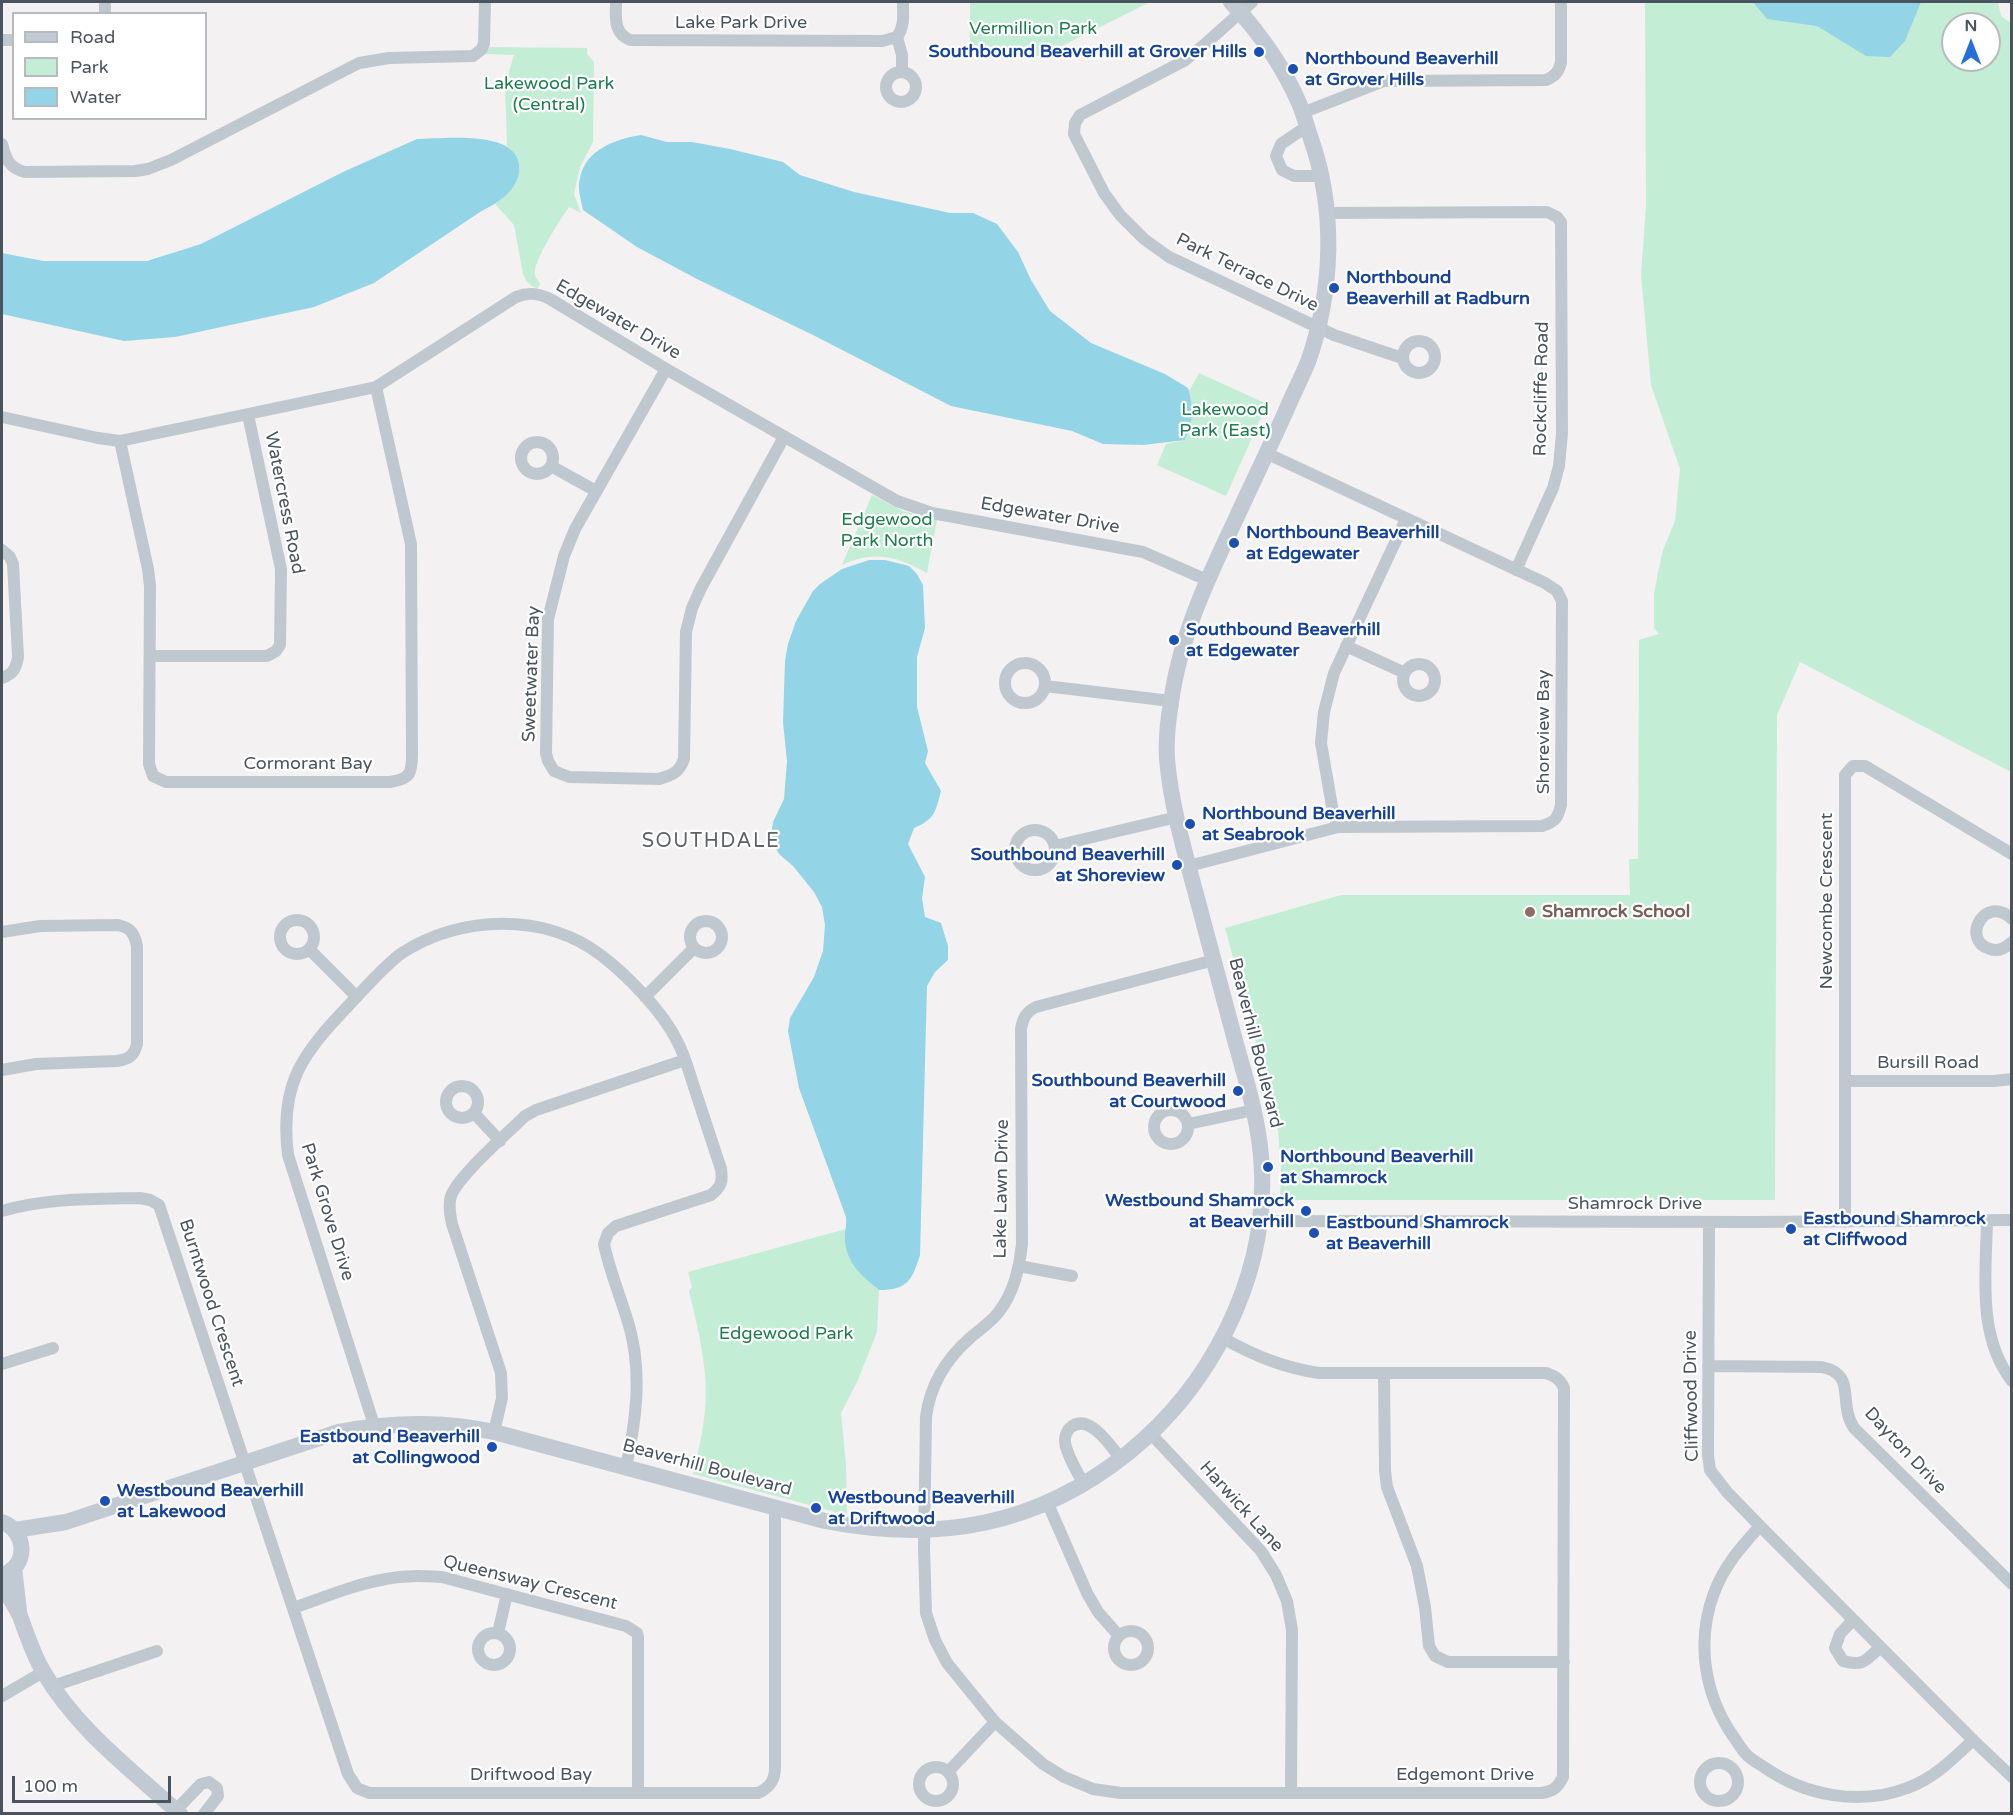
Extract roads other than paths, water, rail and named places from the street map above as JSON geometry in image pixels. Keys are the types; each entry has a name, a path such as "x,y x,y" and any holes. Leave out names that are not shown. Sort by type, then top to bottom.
{"street":[{"path":"2,144 9,164 15,170 25,172 122,172 148,169 171,160 359,63 390,57 473,56 482,49 484,43 485,2"},
{"name":"Lake Park Drive","path":"616,2 617,27 622,36 630,40 882,41 897,37"},
{"path":"902,71 902,55 897,37 903,25 903,2"},
{"path":"1321,176 1294,176 1282,171 1276,156 1281,144 1304,120 1384,81 1546,80 1559,70 1562,62 1561,2"},
{"name":"Beaverhill Boulevard","path":"22,1548 32,1540 66,1522 338,1432 374,1425 429,1423 464,1425 494,1432 825,1521 862,1528 924,1530 979,1524 1018,1515 1047,1504 1084,1484 1151,1434 1185,1397 1223,1338 1239,1301 1251,1263 1259,1221 1263,1174 1254,1110 1177,817 1167,757 1171,701 1185,638 1207,580 1308,362 1325,299 1328,271 1327,213 1321,176 1304,120 1285,75 1241,5"},
{"name":"Park Terrace Drive","path":"1241,5 1204,45 1184,61 1080,115 1074,123 1074,134 1104,193 1120,215 1144,238 1169,257 1317,328 1353,343 1402,358"},
{"name":"Rockcliffe Road","path":"1327,213 1547,212 1557,216 1561,222 1562,433 1559,466 1553,488 1516,570"},
{"name":"Edgewater Drive","path":"2,417 120,441 376,387 516,297 531,294 542,295 897,501 932,513 1143,552 1207,580"},
{"name":"Sweetwater Bay","path":"666,369 574,529 564,556 548,619 548,761 554,771 569,777 658,779 673,775 680,769 684,759 686,632 692,608 784,437"},
{"name":"Cormorant Bay","path":"120,441 148,569 151,656 150,771 159,780 166,782 390,782 402,780 409,775 412,768 411,544 376,387"},
{"name":"Watercress Road","path":"151,656 267,656 276,651 280,645 281,569 248,415"},
{"name":"Shoreview Bay","path":"1189,866 1338,827 1542,826 1552,823 1558,817 1561,805 1562,601 1557,591 1545,583 1266,453"},
{"path":"551,466 596,491"},
{"path":"1338,827 1321,743 1324,712 1346,646 1406,519"},
{"path":"2,550 10,557 13,564 18,657 12,674 2,678"},
{"path":"1346,646 1405,674"},
{"path":"1045,686 1171,701"},
{"name":"Newcombe Crescent","path":"1845,1222 1845,775 1853,766 1864,766 2012,854"},
{"path":"1055,846 1177,817"},
{"path":"2010,913 1988,912 1979,921 1976,932 1981,944 1992,950 2006,948 2012,942"},
{"path":"2,932 40,926 118,925 128,928 134,934 137,946 137,1044 135,1052 128,1059 36,1064 2,1070"},
{"name":"Park Grove Drive","path":"374,1425 288,1155 286,1134 288,1099 297,1071 319,1036 401,954 434,937 456,929 500,925 529,926 551,930 578,941 602,956 645,997 676,1038 721,1169 722,1180 719,1188 711,1195 616,1226 608,1233 604,1244 630,1330 635,1357 637,1406 626,1467"},
{"path":"645,997 694,948"},
{"path":"309,949 357,997"},
{"name":"Lake Lawn Drive","path":"924,1530 926,1418 930,1394 947,1360 1002,1307 1012,1290 1019,1266 1022,1244 1021,1029 1023,1018 1036,1007 1214,960"},
{"path":"494,1432 502,1398 501,1373 450,1211 451,1197 458,1182 525,1116 536,1110 685,1060"},
{"name":"Bursill Road","path":"1845,1081 2012,1079"},
{"path":"1188,1124 1254,1110"},
{"path":"474,1113 500,1140"},
{"name":"Burntwood Crescent","path":"2,1211 43,1202 77,1200 140,1198 159,1205 245,1462"},
{"name":"Shamrock Drive","path":"1259,1221 2012,1220"},
{"path":"1987,1221 1986,1296 1989,1328 1995,1350 2005,1373 2012,1381"},
{"name":"Cliffwood Drive","path":"1709,1222 1710,1470 1726,1492 1972,1740 2012,1777"},
{"path":"1019,1266 1072,1276"},
{"name":"Edgemont Drive","path":"924,1530 926,1613 946,1663 995,1722 1043,1764 1064,1777 1093,1789 1121,1793 1542,1793 1552,1791 1558,1786 1563,1776 1564,1388 1560,1380 1546,1373 1319,1373 1295,1370 1272,1362 1223,1338"},
{"path":"2,1364 53,1348"},
{"name":"Dayton Drive","path":"1708,1366 1822,1367 1834,1370 1841,1375 1844,1382 1847,1414 1854,1428 2012,1584"},
{"path":"1384,1374 1385,1472 1388,1487 1416,1566 1425,1607 1429,1646 1435,1656 1448,1662 1564,1662"},
{"path":"1084,1484 1066,1449 1065,1438 1068,1431 1076,1424 1085,1424 1094,1429 1121,1458"},
{"name":"Harwick Lane","path":"1151,1434 1261,1551 1276,1575 1287,1601 1292,1630 1291,1792"},
{"name":"Driftwood Bay","path":"245,1462 348,1774 357,1788 369,1793 758,1793 766,1789 772,1782 775,1768 775,1507"},
{"path":"1047,1504 1087,1593 1098,1612 1119,1636"},
{"name":"Beaverhill Boulevard","path":"8,1526 66,1522"},
{"path":"8,1526 21,1539 22,1555 8,1571 19,1615 31,1648 48,1679 83,1726 178,1812 201,1784 209,1782 217,1788 218,1796 204,1814"},
{"path":"1760,1526 1728,1562 1714,1593 1706,1623 1703,1657 1711,1693 1725,1724 1746,1755 1771,1772 1810,1791 1847,1796 1878,1796 1907,1788 1930,1777 1949,1763 1972,1740"},
{"name":"Queensway Crescent","path":"293,1608 385,1579 413,1576 442,1577 626,1626 637,1633 639,1644 638,1793"},
{"path":"2,1584 19,1615"},
{"path":"498,1633 507,1594"},
{"path":"1853,1620 1840,1634 1835,1648 1843,1661 1854,1665 1865,1661 1880,1647"},
{"path":"2,1696 48,1679 157,1651"},
{"path":"948,1772 995,1722"},
{"path":"1732,1768 1746,1755"}],"water":[{"path":"1753,2 1921,2 1905,41 1890,57 1866,56 1817,26 1767,19"},
{"path":"641,135 667,142 692,142 730,149 783,162 800,175 854,192 950,213 973,213 997,224 1018,252 1031,280 1050,311 1091,343 1165,374 1188,388 1192,414 1185,440 1143,445 1103,444 1072,431 951,406 637,247 583,210 579,186 583,168 595,153 622,139"},
{"path":"463,138 497,142 510,149 518,159 517,180 499,201 374,283 314,307 175,337 124,341 2,314 2,253 43,261 147,261 201,244 343,172 417,139"},
{"path":"869,560 885,560 909,566 923,585 925,628 917,657 917,707 928,751 925,763 941,791 933,814 926,822 914,828 908,844 925,877 922,898 925,917 941,923 948,946 948,960 935,972 927,986 920,1255 907,1282 903,1286 889,1290 879,1290 862,1275 849,1257 845,1241 846,1217 799,1088 788,1031 790,1018 814,977 823,951 825,925 822,907 814,892 793,866 780,855 771,835 773,822 784,799 787,761 783,722 785,661 796,621 813,591 820,584 842,569"}],"place":[{"name":"Southbound Beaverhill at Grover Hills","path":"1259,52"},
{"name":"Northbound Beaverhill at Grover Hills","path":"1293,69"},
{"name":"Northbound Beaverhill at Radburn","path":"1334,288"},
{"name":"Northbound Beaverhill at Edgewater","path":"1234,543"},
{"name":"Southbound Beaverhill at Edgewater","path":"1174,640"},
{"name":"Northbound Beaverhill at Seabrook","path":"1190,824"},
{"name":"Southbound Beaverhill at Shoreview","path":"1177,865"},
{"name":"Shamrock School","path":"1530,912"},
{"name":"Southbound Beaverhill at Courtwood","path":"1238,1091"},
{"name":"Northbound Beaverhill at Shamrock","path":"1268,1167"},
{"name":"Westbound Shamrock at Beaverhill","path":"1306,1211"},
{"name":"Eastbound Shamrock at Cliffwood","path":"1791,1229"},
{"name":"Eastbound Shamrock at Beaverhill","path":"1314,1233"},
{"name":"Eastbound Beaverhill at Collingwood","path":"492,1447"},
{"name":"Westbound Beaverhill at Lakewood","path":"105,1501"},
{"name":"Westbound Beaverhill at Driftwood","path":"816,1508"}],"district":[{"name":"SOUTHDALE","path":"711,842"}],"park label":[{"name":"Vermillion Park","path":"1033,29"},
{"name":"Lakewood Park (Central)","path":"549,94"},
{"name":"Lakewood Park (East)","path":"1225,420"},
{"name":"Edgewood Park North","path":"887,530"},
{"name":"Edgewood Park","path":"786,1334"}]}
